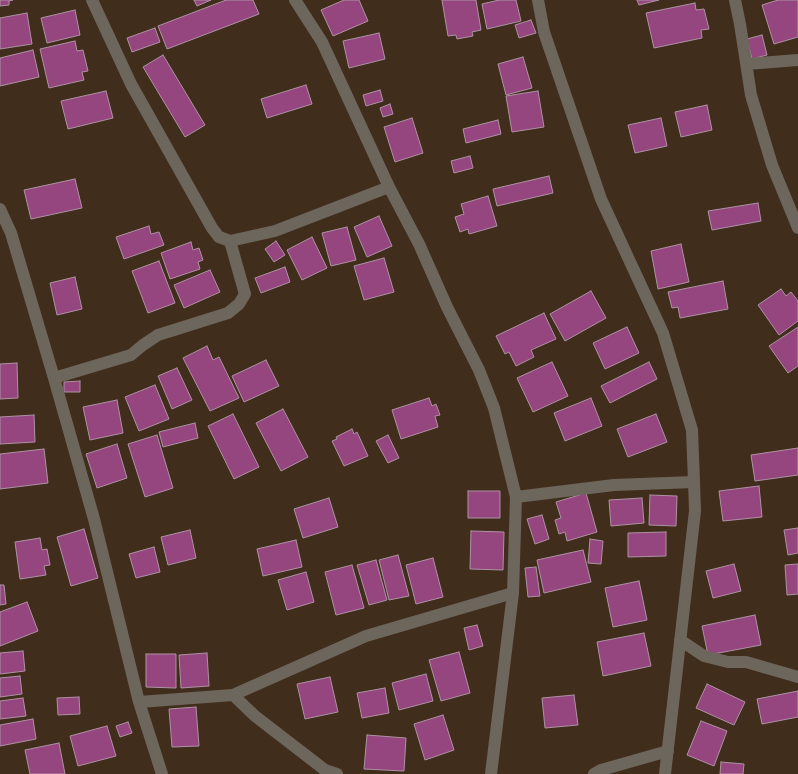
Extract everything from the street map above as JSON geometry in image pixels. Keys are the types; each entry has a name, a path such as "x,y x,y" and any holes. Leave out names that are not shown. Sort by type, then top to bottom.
{"street":[{"path":"92,0 131,84 212,228 219,237 230,241 275,231 389,187"},
{"path":"295,0 322,42 389,187 419,244 447,307 479,370 494,408 516,497 513,593 491,774"},
{"path":"538,0 544,32 601,199 663,333 692,430 695,511 666,774"},
{"path":"735,0 751,95 772,165 798,228"},
{"path":"747,64 798,60"},
{"path":"0,210 11,232 54,378 94,519 139,702 162,774"},
{"path":"54,378 131,355 158,336 228,313 239,304 244,294 230,241"},
{"path":"516,497 614,485 694,482"},
{"path":"139,702 233,694 366,636 513,593"},
{"path":"680,640 704,656 728,662 746,662 798,677"},
{"path":"233,694 255,716 325,770 337,774"},
{"path":"594,774 601,770 668,752"}],"building":[{"path":"0,0 13,0 9,1 9,5 0,6"},
{"path":"194,0 211,0 197,6"},
{"path":"226,0 253,0 259,14 167,49 158,26"},
{"path":"344,0 359,0 368,21 333,36 321,10"},
{"path":"442,0 476,0 481,30 472,32 473,36 457,39 456,35 448,36"},
{"path":"499,0 516,0 521,21 487,29 482,4"},
{"path":"637,0 659,0 639,5"},
{"path":"778,0 798,0 798,37 774,44 762,5"},
{"path":"695,3 696,10 704,9 709,29 701,30 702,38 654,48 646,13"},
{"path":"75,10 80,35 47,43 41,18"},
{"path":"27,13 32,44 0,49 0,18"},
{"path":"531,20 536,33 519,38 515,25"},
{"path":"155,28 160,42 132,52 127,38"},
{"path":"379,33 385,59 349,68 343,41"},
{"path":"762,35 767,55 752,59 747,39"},
{"path":"75,41 77,51 83,50 88,71 82,72 84,80 49,88 40,49"},
{"path":"33,50 39,77 0,86 0,58"},
{"path":"163,55 205,125 185,137 143,67"},
{"path":"523,57 532,88 506,95 498,64"},
{"path":"306,85 312,104 267,118 261,99"},
{"path":"380,90 383,101 366,106 363,95"},
{"path":"106,91 113,118 68,129 61,101"},
{"path":"538,91 544,127 512,132 506,96"},
{"path":"390,104 393,114 383,117 380,108"},
{"path":"707,105 712,130 681,137 675,112"},
{"path":"412,118 423,153 395,162 384,127"},
{"path":"661,118 667,146 635,153 628,125"},
{"path":"498,120 501,134 466,143 463,129"},
{"path":"470,156 473,168 454,173 451,161"},
{"path":"549,176 553,193 497,206 493,189"},
{"path":"75,179 82,208 31,219 24,190"},
{"path":"488,196 497,226 469,234 468,229 460,232 455,217 464,214 461,204"},
{"path":"758,203 761,221 712,230 708,211"},
{"path":"379,216 392,246 367,257 354,227"},
{"path":"149,226 151,234 159,232 164,245 124,259 116,237"},
{"path":"347,227 356,260 331,266 322,233"},
{"path":"312,237 327,268 302,280 287,250"},
{"path":"276,241 285,255 274,262 265,249"},
{"path":"191,242 193,250 199,248 203,260 198,262 200,269 170,279 161,253"},
{"path":"681,244 689,282 658,289 651,251"},
{"path":"384,258 394,292 364,300 354,266"},
{"path":"159,261 175,303 148,313 132,271"},
{"path":"285,267 290,282 261,293 255,278"},
{"path":"210,270 220,292 184,308 174,285"},
{"path":"75,277 82,309 57,315 50,283"},
{"path":"723,281 728,309 680,318 678,307 672,308 668,292"},
{"path":"781,289 786,296 791,292 798,301 798,321 779,335 758,305"},
{"path":"591,291 606,318 565,341 550,314"},
{"path":"544,313 556,339 531,350 534,357 516,366 509,352 505,354 496,336"},
{"path":"627,327 639,353 605,369 593,343"},
{"path":"798,327 798,366 788,373 769,346"},
{"path":"207,346 213,360 219,357 239,398 210,411 183,358"},
{"path":"266,360 279,386 244,402 232,376"},
{"path":"552,362 568,396 533,412 517,378"},
{"path":"649,362 657,379 610,403 601,386"},
{"path":"17,363 18,398 0,399 0,364"},
{"path":"177,368 192,400 172,409 158,376"},
{"path":"80,381 80,392 64,392 64,382"},
{"path":"155,385 169,419 139,431 125,397"},
{"path":"429,398 432,406 436,404 440,415 435,416 438,427 401,439 392,410"},
{"path":"591,398 602,426 565,441 554,413"},
{"path":"117,400 123,433 90,440 83,407"},
{"path":"283,409 308,457 281,471 256,423"},
{"path":"233,414 259,467 234,479 208,426"},
{"path":"656,414 667,442 628,457 617,429"},
{"path":"34,415 35,442 0,444 0,417"},
{"path":"195,423 198,438 163,447 159,432"},
{"path":"352,429 354,434 357,432 368,456 344,466 332,441"},
{"path":"157,435 173,488 145,497 128,444"},
{"path":"388,435 399,458 388,463 376,441"},
{"path":"117,444 127,478 97,488 86,454"},
{"path":"798,448 798,475 755,481 751,455"},
{"path":"44,449 48,483 0,489 0,454"},
{"path":"759,486 762,517 723,521 719,491"},
{"path":"468,491 500,491 500,518 468,518"},
{"path":"586,493 597,532 567,541 565,532 559,534 555,520 561,518 556,502"},
{"path":"650,495 677,496 676,526 649,525"},
{"path":"329,498 338,527 303,538 294,509"},
{"path":"642,498 644,523 611,526 609,500"},
{"path":"542,515 549,539 535,544 527,519"},
{"path":"798,528 798,553 788,555 784,530"},
{"path":"84,529 98,578 71,586 57,537"},
{"path":"190,530 196,558 168,565 161,537"},
{"path":"471,531 504,532 503,570 470,569"},
{"path":"666,532 666,556 628,557 628,533"},
{"path":"40,538 42,550 47,549 50,565 44,566 46,575 20,579 15,542"},
{"path":"590,539 603,541 601,564 588,563"},
{"path":"296,540 302,567 263,576 257,549"},
{"path":"154,547 160,572 136,578 129,554"},
{"path":"583,550 591,582 544,593 537,560"},
{"path":"398,555 409,596 389,600 379,560"},
{"path":"433,558 443,597 416,604 406,565"},
{"path":"376,560 387,600 369,605 357,565"},
{"path":"734,564 741,591 713,598 706,571"},
{"path":"798,564 798,594 787,595 785,565"},
{"path":"352,565 364,608 336,615 325,572"},
{"path":"536,567 540,596 528,597 525,568"},
{"path":"306,572 314,602 287,610 278,580"},
{"path":"639,581 647,620 613,627 605,588"},
{"path":"0,585 4,585 6,604 0,605"},
{"path":"27,602 38,631 0,646 0,612"},
{"path":"755,615 761,645 708,655 702,626"},
{"path":"477,625 483,646 469,650 464,628"},
{"path":"644,633 651,666 603,676 597,642"},
{"path":"23,651 25,671 0,674 0,653"},
{"path":"459,652 470,693 441,701 429,660"},
{"path":"207,653 209,686 181,688 179,655"},
{"path":"146,654 176,654 176,688 146,687"},
{"path":"426,674 433,701 399,710 392,683"},
{"path":"20,676 22,694 0,697 0,678"},
{"path":"330,677 338,712 305,719 297,684"},
{"path":"707,684 745,702 734,725 696,708"},
{"path":"385,688 389,713 362,718 357,693"},
{"path":"798,691 798,717 762,724 757,699"},
{"path":"574,695 578,725 545,728 542,698"},
{"path":"79,697 80,714 58,715 57,698"},
{"path":"23,698 26,716 0,719 0,701"},
{"path":"196,707 199,746 172,747 169,709"},
{"path":"443,715 454,750 425,760 414,724"},
{"path":"33,719 36,739 0,746 0,725"},
{"path":"701,721 727,731 714,766 687,755"},
{"path":"128,722 132,733 120,737 116,726"},
{"path":"107,726 116,756 78,766 70,736"},
{"path":"367,735 406,738 404,771 364,769"},
{"path":"59,743 65,774 30,774 25,750"},
{"path":"721,762 744,764 743,774 720,774"}]}
